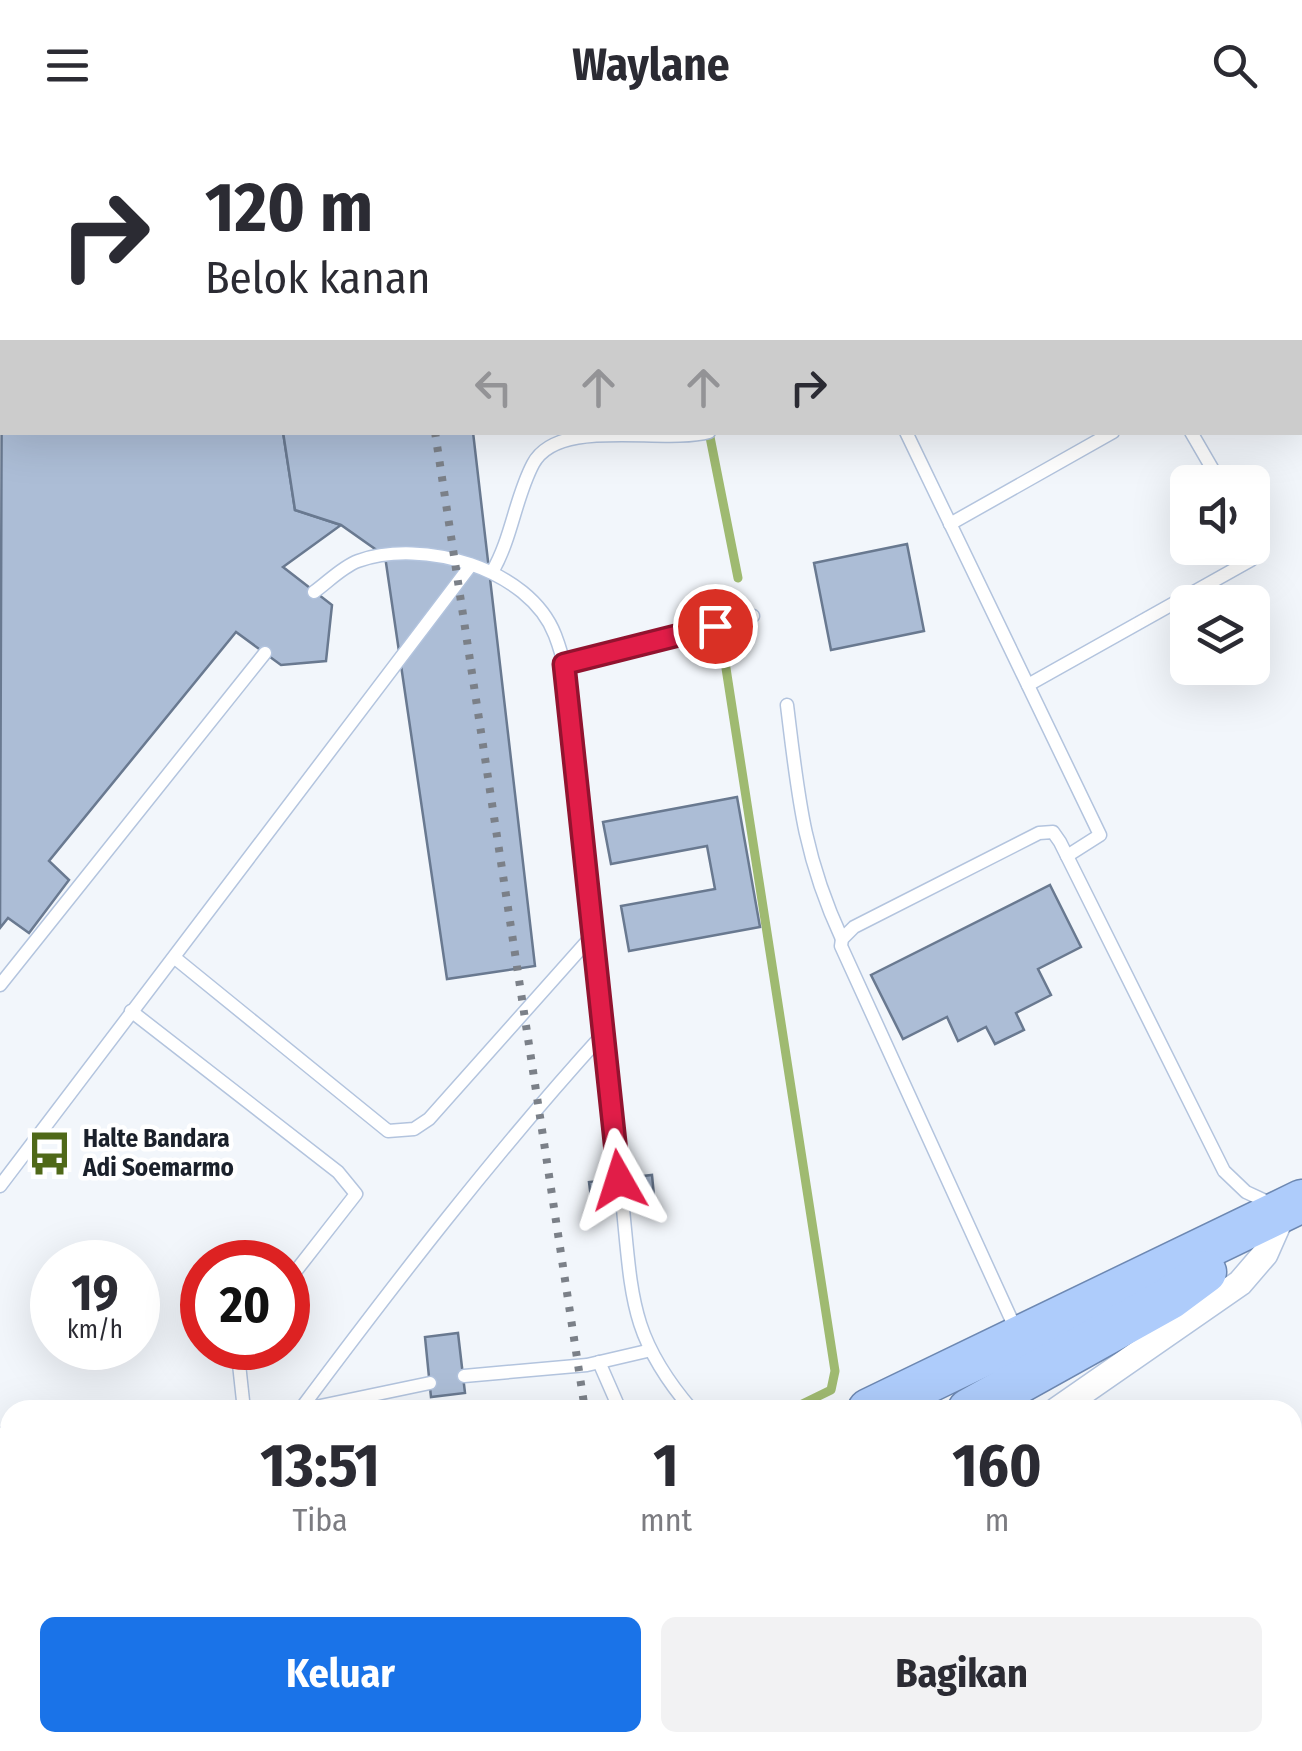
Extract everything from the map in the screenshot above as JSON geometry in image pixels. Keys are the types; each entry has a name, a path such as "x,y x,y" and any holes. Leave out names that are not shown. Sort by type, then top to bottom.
{"highway":[{"path":"890,1400 1293,1206"},
{"path":"987,1400 1170,1298 1293,1206"}],"street":[{"path":"1070,1400 1240,1283 1265,1254 1293,1206"}],"lane":[{"path":"492,572 507,546 531,468 541,451 562,438 690,435"},
{"path":"907,435 1100,835 1066,856"},
{"path":"950,524 1108,435"},
{"path":"1193,435 1210,465"},
{"path":"314,592 354,563 379,555 471,565 508,578 533,598 554,632 564,664 619,1180"},
{"path":"0,1186 471,565"},
{"path":"1028,685 1241,565"},
{"path":"564,664 753,616"},
{"path":"0,985 265,653"},
{"path":"787,705 801,819 815,880 842,938 842,954 1020,1339"},
{"path":"842,938 854,928 1039,832 1053,832 1224,1170 1246,1192 1293,1206"},
{"path":"175,958 388,1131 414,1129 429,1120 592,938"},
{"path":"131,1011 338,1172 356,1194 310,1253"},
{"path":"308,1400 418,1254 604,1033"},
{"path":"623,1209 631,1290 648,1351 685,1400"},
{"path":"464,1376 599,1362 648,1351"},
{"path":"599,1362 616,1400"},
{"path":"241,1370 243,1400"},
{"path":"347,1400 430,1382"}],"building":[{"path":"2,435 283,435 295,510 341,525 283,567 332,605 326,661 281,665 236,632 49,861 69,880 29,933 8,918 0,928"},
{"path":"283,435 473,435 535,966 447,979 385,556 341,525 295,510"},
{"path":"907,544 924,631 831,650 814,563"},
{"path":"737,797 760,927 629,951 621,906 715,889 707,846 611,864 603,822"},
{"path":"1050,885 1081,947 1038,969 1051,995 1016,1013 1024,1030 995,1044 986,1027 958,1041 947,1017 903,1039 871,975"},
{"path":"652,1175 655,1206 593,1213 589,1182"},
{"path":"458,1333 465,1393 431,1397 425,1337"}],"waterway":[{"path":"710,435 738,578"},
{"path":"721,636 835,1371 831,1390 810,1400"}],"railway":[{"path":"435,435 583,1400"}],"place":[{"name":"Halte Bandara Adi Soemarmo","path":"50,1153"}],"route":[{"path":"619,1180 564,664 715,626"}]}
